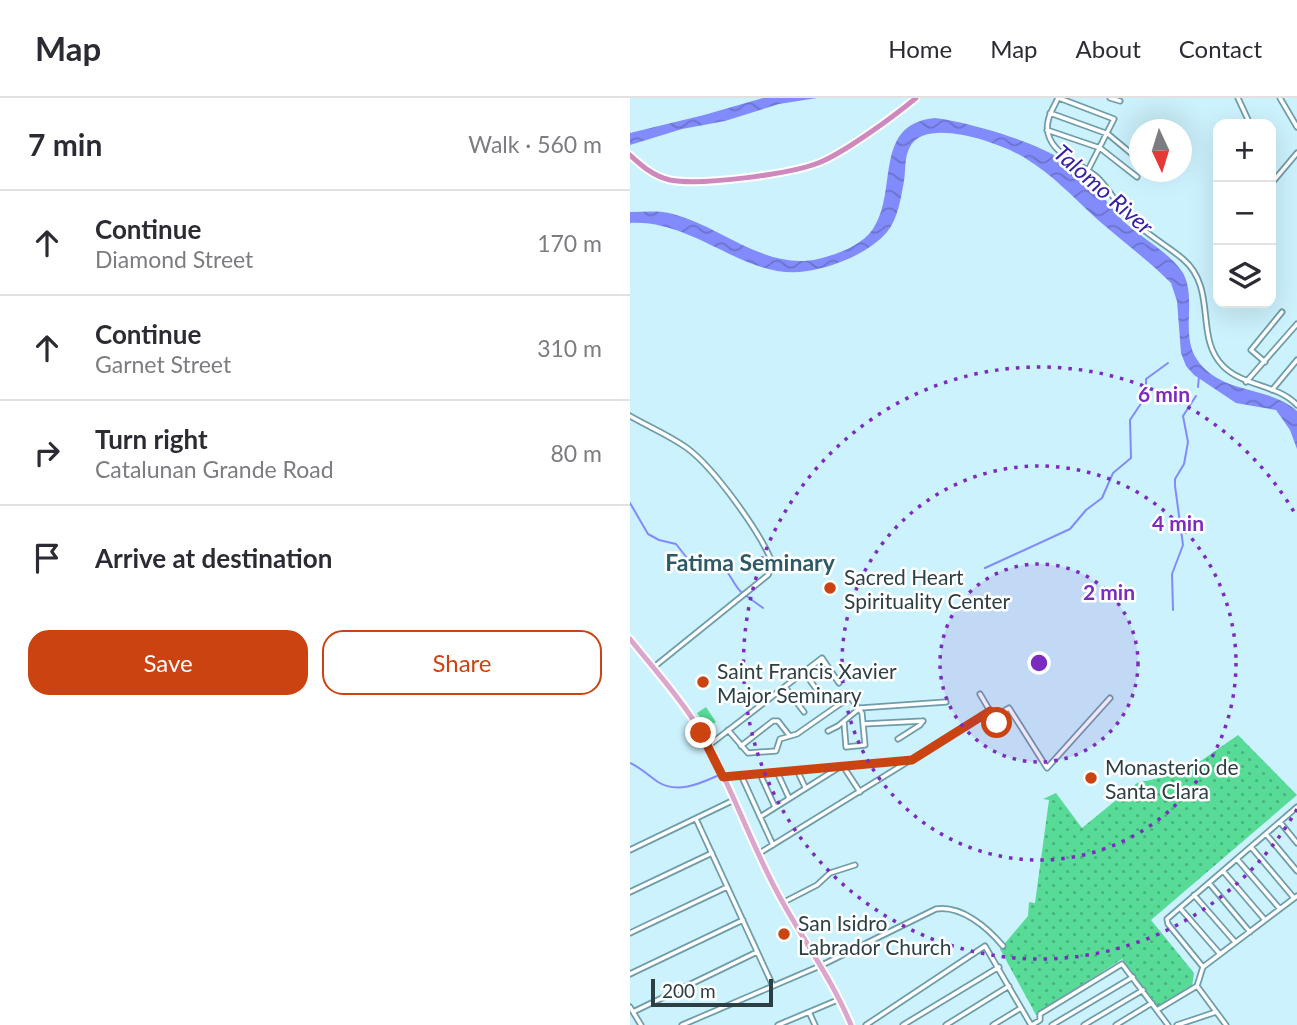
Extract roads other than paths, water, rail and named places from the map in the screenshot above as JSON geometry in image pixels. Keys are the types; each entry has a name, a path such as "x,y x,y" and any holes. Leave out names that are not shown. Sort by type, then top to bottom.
{"highway":[{"path":"631,155 652,173 679,181 703,181 791,171 830,158 916,98"}],"main road":[{"path":"630,639 689,714 708,746 758,854 839,999 850,1025"}],"street":[{"path":"1088,170 1108,134 1113,118 1058,98 1050,113 1047,130 1051,141 1058,150 1088,170 1112,193 1129,218 1194,270 1203,292 1212,351 1223,367 1247,383 1287,396 1297,405"},
{"path":"1110,98 1120,101"},
{"path":"1238,98 1248,119"},
{"path":"1280,98 1297,126"},
{"path":"1050,113 1108,134 1129,152"},
{"path":"1047,130 1100,148 1129,171"},
{"path":"1273,182 1297,153"},
{"path":"1265,362 1251,350 1282,312"},
{"path":"1247,383 1297,324"},
{"path":"1272,390 1297,360"},
{"path":"630,416 677,441 709,467 752,527 773,565 768,575 653,668"},
{"path":"708,746 822,658 839,683"},
{"path":"804,672 822,697"},
{"path":"785,687 804,712"},
{"path":"979,694 997,723"},
{"path":"729,730 751,754 776,751 780,739 797,734 848,698 852,698 860,708 864,745 846,747 844,722"},
{"path":"993,717 1009,708 1047,768 1110,698"},
{"path":"828,731 860,708 946,702"},
{"path":"758,854 990,711"},
{"path":"741,746 773,721 778,721 789,735"},
{"path":"863,724 923,721 898,739"},
{"path":"723,777 912,760"},
{"path":"760,817 842,766"},
{"path":"842,766 860,792"},
{"path":"797,770 806,788"},
{"path":"778,772 789,798"},
{"path":"760,774 775,807"},
{"path":"741,775 773,845"},
{"path":"630,850 734,800"},
{"path":"1203,967 1166,921 1296,810"},
{"path":"696,819 773,986"},
{"path":"1280,822 1297,843"},
{"path":"1265,834 1297,872"},
{"path":"1157,1010 1197,986 1203,967 1296,897 1251,847"},
{"path":"630,892 712,853"},
{"path":"1237,859 1280,909"},
{"path":"783,903 817,885 836,870 855,865"},
{"path":"1223,871 1265,920"},
{"path":"1209,883 1250,932"},
{"path":"630,933 727,887"},
{"path":"1194,895 1235,943"},
{"path":"1180,907 1220,954"},
{"path":"682,1025 820,966 925,913 941,908 952,909 975,921 991,932 1003,946"},
{"path":"630,974 743,920"},
{"path":"866,1025 985,946 1031,1025 1040,1020"},
{"path":"633,1012 758,952"},
{"path":"1043,1025 1039,1014 1122,964 1168,1025"},
{"path":"903,1025 999,967"},
{"path":"1052,1025 1133,977"},
{"path":"946,1025 1009,986"},
{"path":"1197,986 1226,1025"},
{"path":"1084,1025 1143,990"},
{"path":"780,1025 839,999"},
{"path":"1116,1025 1152,1003"},
{"path":"630,1007 641,1025"},
{"path":"993,1025 1021,1008"},
{"path":"809,1012 815,1025"},
{"path":"1177,1025 1216,1012"},
{"path":"874,1019 876,1025"},
{"path":"1125,1019 1129,1025"}],"water":[{"path":"763,98 817,98 779,104 630,145 630,133"},
{"path":"935,118 1018,139 1049,152 1088,183 1122,220 1167,255 1180,268 1187,285 1189,338 1196,358 1217,378 1272,397 1297,411 1297,449 1290,430 1276,410 1236,403 1194,375 1186,366 1181,353 1177,301 1171,283 1045,171 1015,152 984,140 949,133 933,133 920,137 911,145 907,154 898,208 887,232 861,253 817,269 785,272 763,268 677,230 654,224 630,223 630,212 668,213 691,220 744,246 780,259 799,261 833,255 856,245 873,229 881,214 890,162 902,133 915,123"}],"waterway":[{"path":"985,568 1070,529 1086,510 1102,498 1113,473 1131,458 1130,420 1146,396 1146,379 1168,363"},
{"path":"1198,387 1199,377"},
{"path":"1173,610 1172,574 1183,545 1175,479 1184,464 1188,442 1183,416 1196,396"},
{"path":"630,503 648,534 676,544 690,562 718,563 742,593"},
{"path":"745,595 763,608"},
{"path":"630,763 665,786 688,786 717,776"}],"place":[{"name":"Sacred Heart Spirituality Center","path":"830,588"},
{"name":"Saint Francis Xavier Major Seminary","path":"703,682"},
{"name":"Monasterio de Santa Clara","path":"1091,778"},
{"name":"San Isidro Labrador Church","path":"784,934"}],"district":[{"name":"Fatima Seminary","path":"750,562"}],"water label":[{"name":"Talomo River","path":"1104,189"}]}
